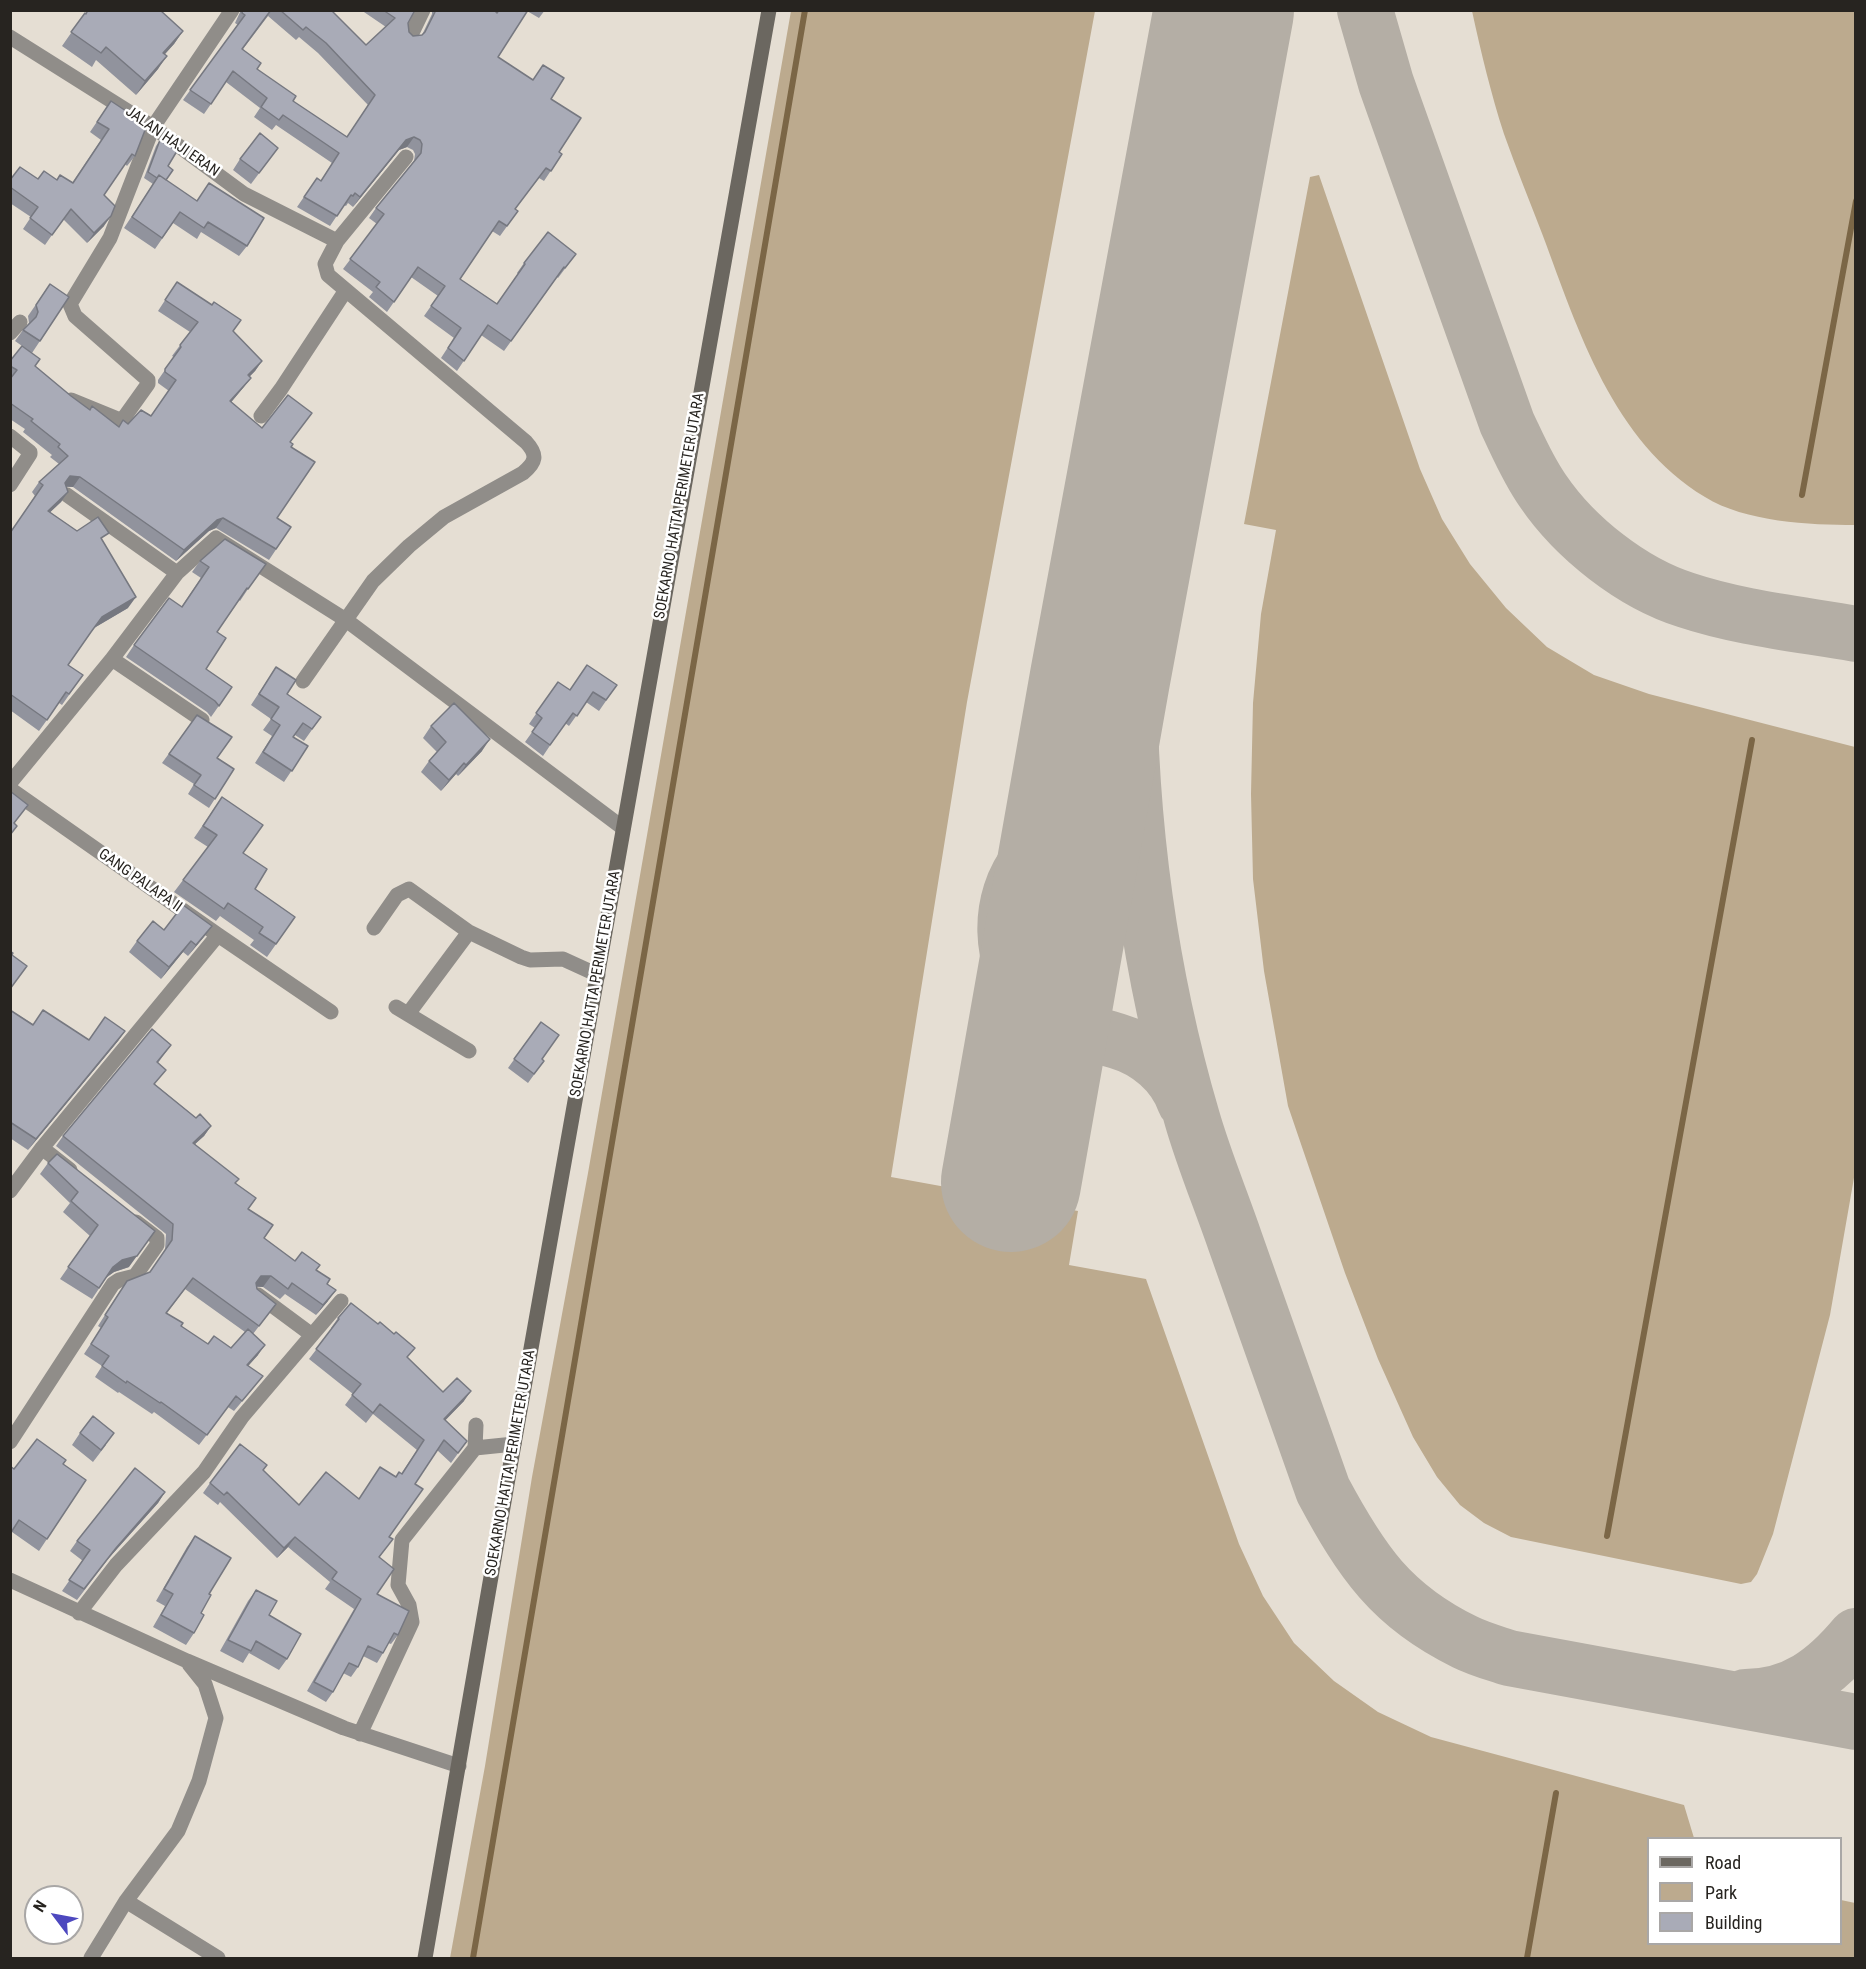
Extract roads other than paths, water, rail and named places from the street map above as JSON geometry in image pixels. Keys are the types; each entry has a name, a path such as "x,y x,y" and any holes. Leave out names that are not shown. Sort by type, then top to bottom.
{"main road":[{"name":"SOEKARNO HATTA PERIMETER UTARA","path":"425,1959 514,1444 769,10"}],"street":[{"path":"71,400 120,420 148,384 148,380 75,316 70,304 110,238 153,127 232,10"},
{"path":"410,37 423,10"},
{"name":"JALAN HAJI ERAN","path":"10,37 153,127 244,194 337,241"},
{"path":"303,681 373,581 409,546 444,517 523,473 531,466 534,458 533,449 526,442 327,275 325,264 337,241 406,157"},
{"path":"261,416 346,290"},
{"path":"10,436 30,452 29,457 10,484"},
{"path":"67,495 177,573"},
{"path":"10,783 112,660 177,573 216,538 346,620 623,828"},
{"path":"112,660 202,720"},
{"name":"GANG PALAPA II","path":"10,789 331,1012"},
{"path":"374,928 397,895 409,889 469,932 530,960 563,959 598,975"},
{"path":"469,932 402,1010 469,1051"},
{"path":"10,1191 42,1148 218,935"},
{"path":"42,1148 86,1183"},
{"path":"10,1442 113,1284 135,1276 157,1245 157,1238 121,1210"},
{"path":"258,1295 312,1335"},
{"path":"79,1612 116,1565 204,1472 243,1417 341,1301"},
{"path":"360,1734 412,1622 409,1605 398,1585 402,1540 475,1448 476,1425"},
{"path":"475,1448 514,1444"},
{"path":"10,1581 187,1661 360,1734 459,1766"},
{"path":"91,1959 126,1901 178,1831 199,1781 216,1718 205,1684 187,1661"},
{"path":"126,1901 218,1959"}],"waterway":[{"path":"473,1958 805,10"},
{"path":"1802,495 1856,201"},
{"path":"1607,1536 1752,740"},
{"path":"1527,1958 1556,1793"}]}
